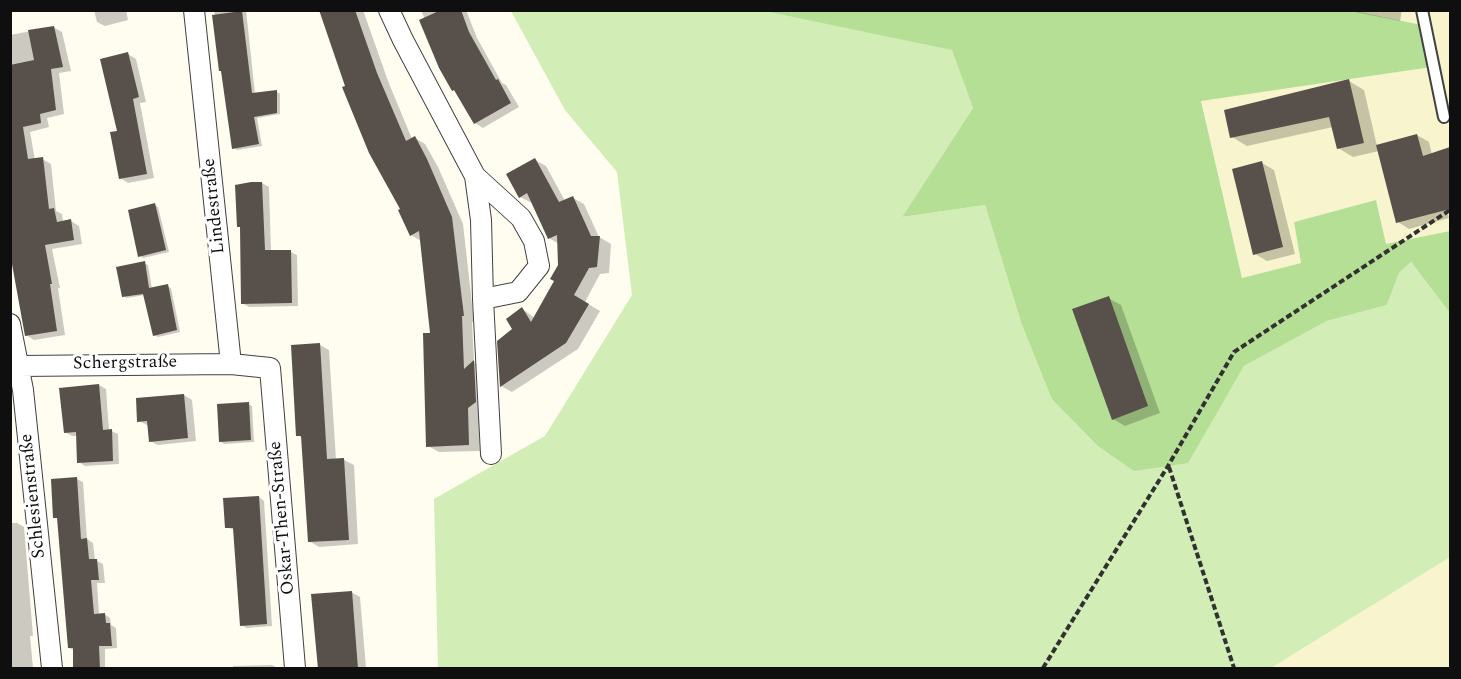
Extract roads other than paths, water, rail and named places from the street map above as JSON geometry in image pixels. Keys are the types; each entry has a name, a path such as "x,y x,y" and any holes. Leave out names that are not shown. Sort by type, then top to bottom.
{"street":[{"name":"Lindestraße","path":"194,10 231,364"},
{"path":"389,10 475,176 521,218 534,242 538,266 518,292 483,299"},
{"path":"475,176 481,220 491,454"},
{"name":"Schlesienstraße","path":"10,324 19,366 17,390 52,669"},
{"name":"Schergstraße","path":"19,366 231,364"},
{"name":"Oskar-Then-Straße","path":"231,364 270,368 296,669"}],"lane":[{"path":"1422,10 1444,117"}]}
